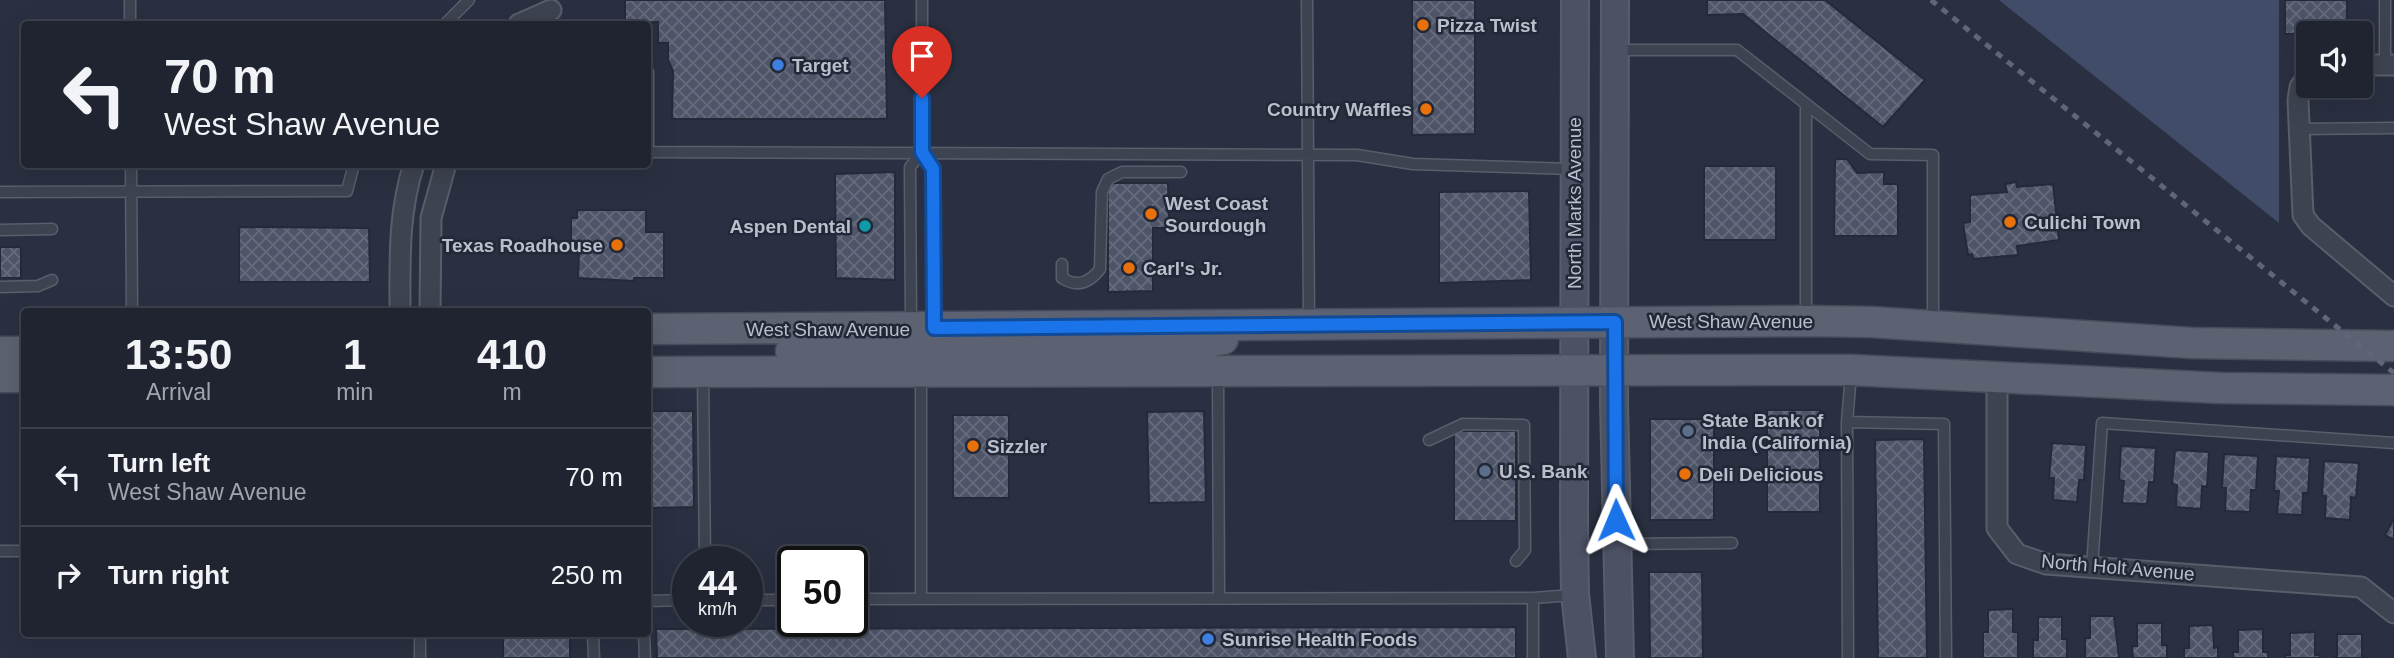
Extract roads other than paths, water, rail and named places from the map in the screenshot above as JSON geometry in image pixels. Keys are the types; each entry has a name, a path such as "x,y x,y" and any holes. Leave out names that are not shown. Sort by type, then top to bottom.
{"main road":[{"name":"North Marks Avenue","path":"1575,0 1575,594 1582,658"},
{"path":"1597,0 1601,35 1615,50"},
{"path":"1615,0 1615,370 1620,658"},
{"name":"West Shaw Avenue","path":"651,329 1806,321 1933,326 2178,342 2394,346"},
{"path":"921,372 929,356 945,350 1182,347 1309,323"},
{"path":"704,372 728,352 905,350 923,343 922,328"},
{"path":"0,331 21,331"},
{"path":"0,352 21,352"},
{"path":"651,372 1851,370 2209,387 2394,390"},
{"path":"0,377 21,377"}],"street":[{"path":"527,21 552,12"},
{"path":"2300,98 2303,215 2311,226 2390,294"},
{"path":"400,308 400,234 403,205 413,168"},
{"path":"430,308 431,218 445,168"},
{"name":"North Holt Avenue","path":"1997,376 1997,528 2017,554 2046,564 2361,587 2394,613"}],"lane":[{"path":"130,0 130,21"},
{"path":"448,21 469,0"},
{"path":"922,0 922,152 933,169 922,328"},
{"path":"1307,0 1309,323"},
{"path":"2385,0 2390,65"},
{"path":"1615,50 1737,50 1870,154 1933,155 1933,326"},
{"path":"1806,106 1806,321"},
{"path":"2299,129 2394,128"},
{"path":"651,150 1357,155 1413,164 1573,169"},
{"path":"922,152 910,167 922,328"},
{"path":"131,168 132,308"},
{"path":"0,192 347,191 353,168"},
{"path":"1062,264 1062,278 1076,284 1086,282 1100,269 1102,192 1108,178 1122,172 1181,172"},
{"path":"0,230 52,229"},
{"path":"0,287 38,286 52,280"},
{"path":"1848,658 1847,422 1851,370"},
{"path":"704,372 705,546"},
{"path":"921,372 921,599"},
{"path":"1218,372 1219,598"},
{"path":"1847,422 1944,424 1946,658"},
{"path":"2092,567 2102,423 2394,443"},
{"path":"1429,440 1463,424 1524,425 1525,550 1516,561"},
{"path":"1617,544 1732,543"},
{"path":"0,551 21,551"},
{"path":"868,600 1533,598 1575,594"},
{"path":"1533,598 1533,658"},
{"path":"651,601 672,600"},
{"path":"420,637 420,658"},
{"path":"593,637 594,658"},
{"path":"644,637 645,658"}],"water":[{"path":"1999,0 2279,0 2279,223"}],"railway":[{"path":"1931,0 2394,373"}],"place":[{"name":"Pizza Twist","path":"1423,25"},
{"name":"Target","path":"778,65"},
{"name":"Country Waffles","path":"1426,109"},
{"name":"West Coast Sourdough","path":"1151,214"},
{"name":"Culichi Town","path":"2010,222"},
{"name":"Aspen Dental","path":"865,226"},
{"name":"Texas Roadhouse","path":"617,245"},
{"name":"Carl's Jr.","path":"1129,268"},
{"name":"State Bank of India (California)","path":"1688,431"},
{"name":"Sizzler","path":"973,446"},
{"name":"U.S. Bank","path":"1485,471"},
{"name":"Deli Delicious","path":"1685,474"},
{"name":"Sunrise Health Foods","path":"1208,639"}]}
